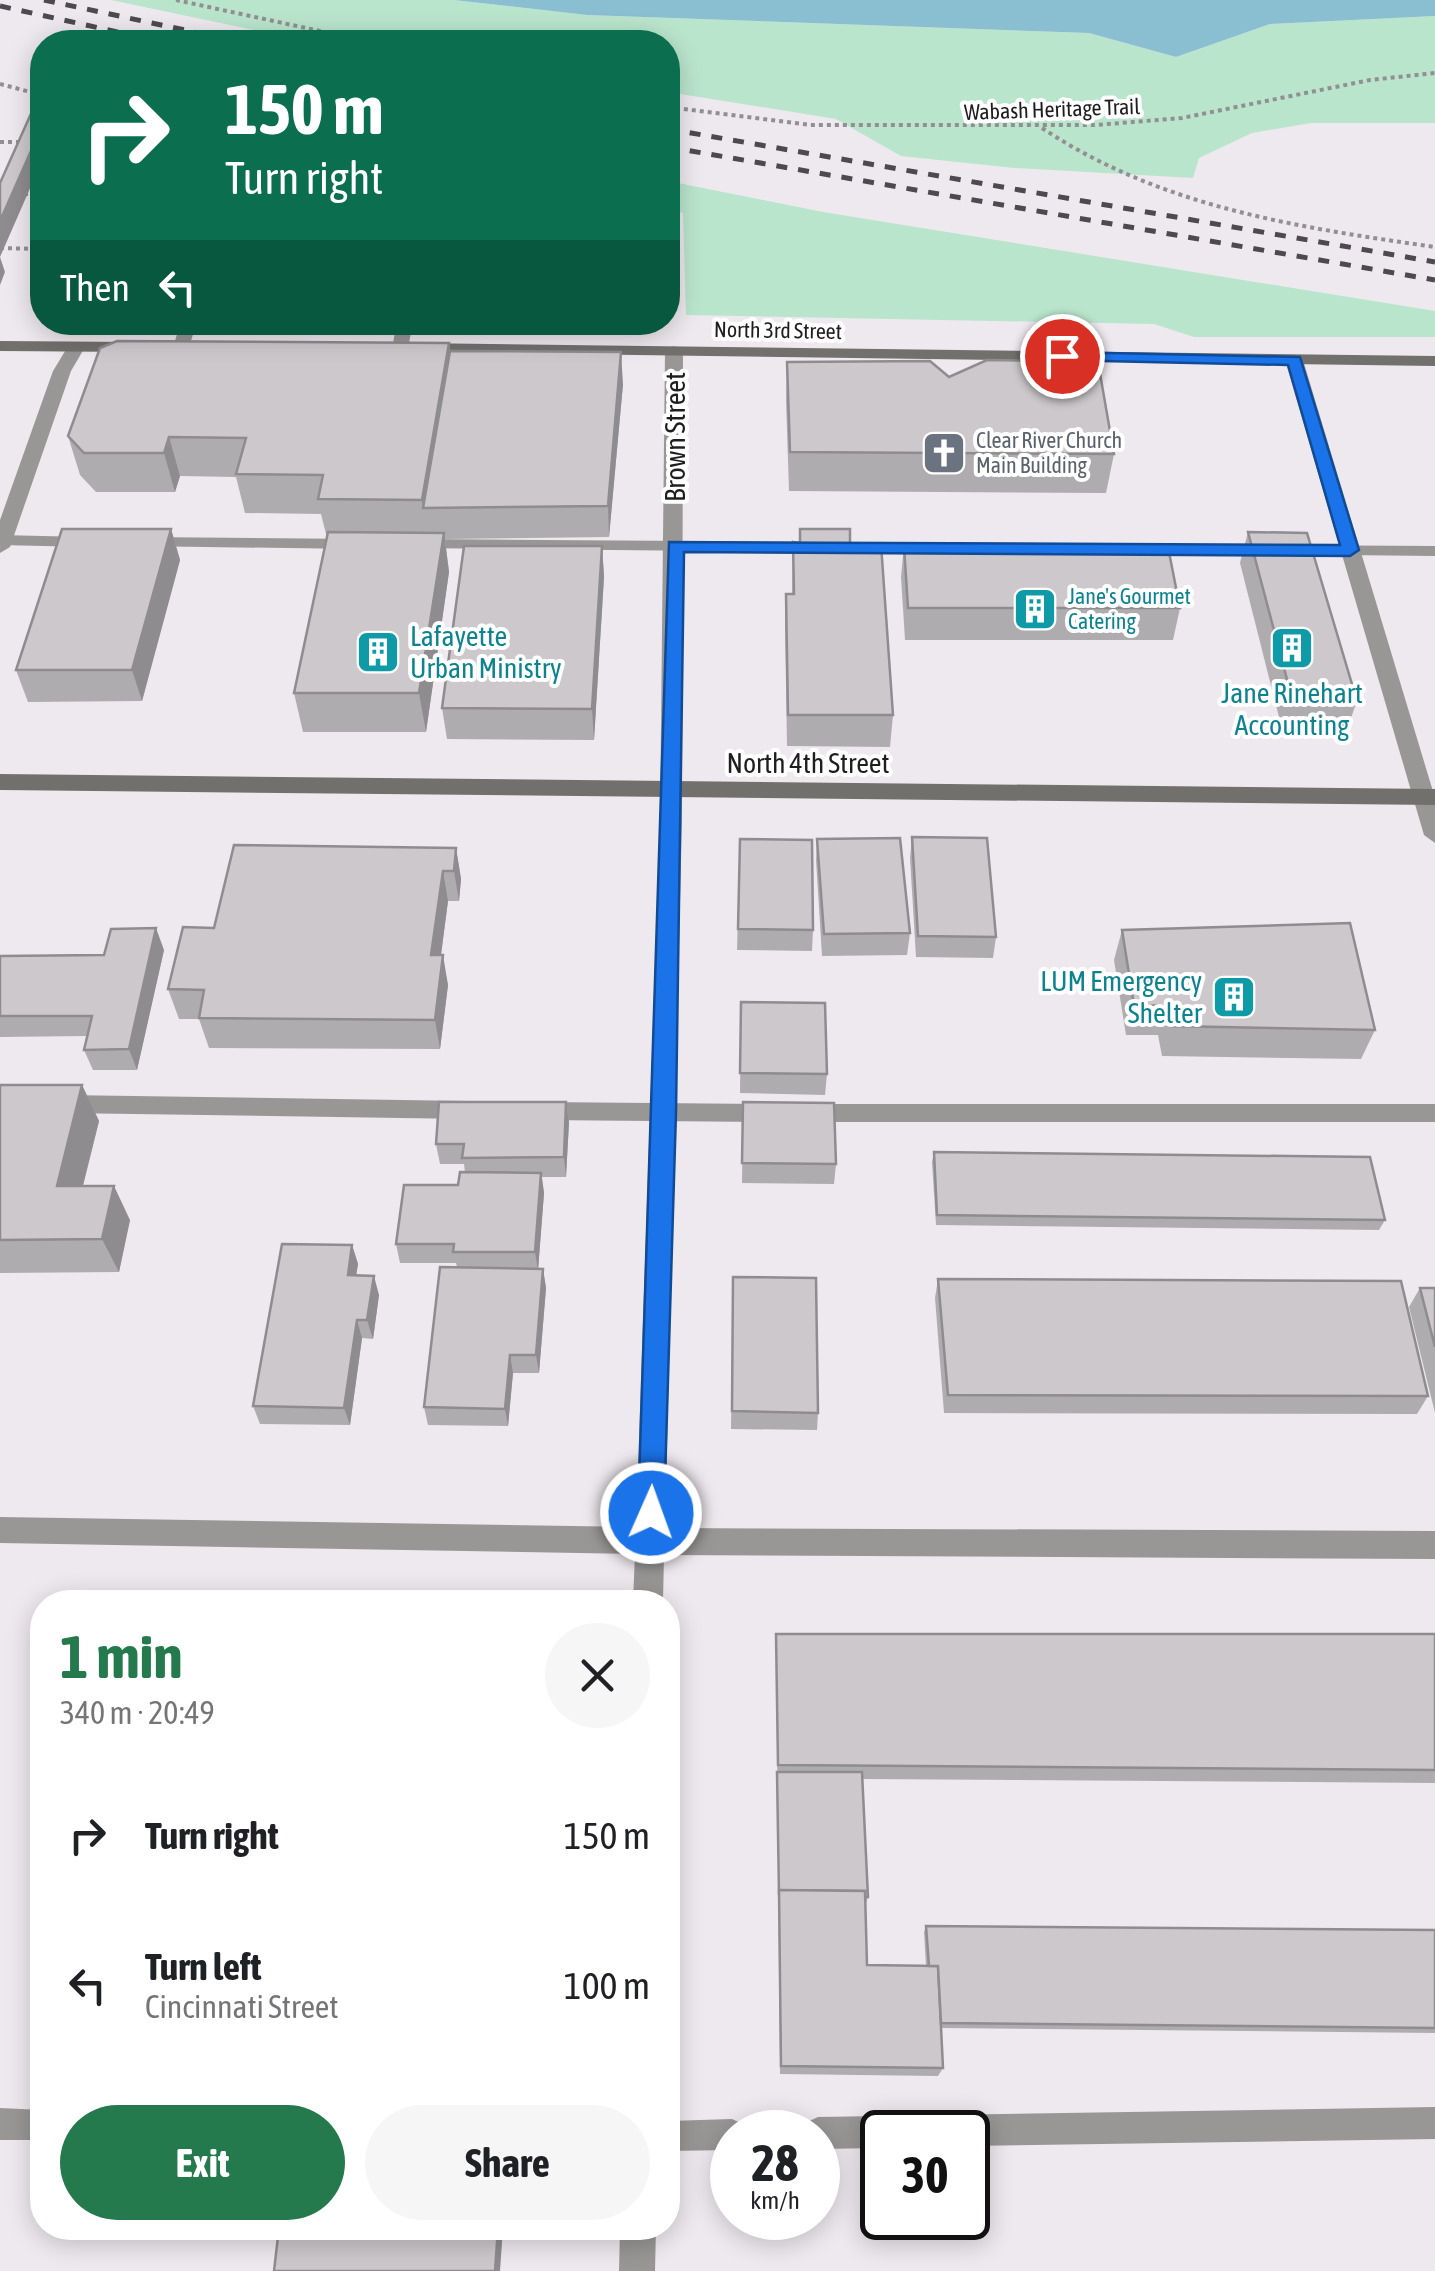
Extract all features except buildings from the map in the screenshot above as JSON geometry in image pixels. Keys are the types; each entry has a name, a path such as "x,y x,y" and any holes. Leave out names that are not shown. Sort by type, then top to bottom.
{"street":[{"path":"0,346 201,347"},
{"path":"1,543 62,371 76,347"},
{"name":"North 3rd Street","path":"380,348 1435,361"},
{"name":"Brown Street","path":"648,1590 665,1112 675,546 674,350"},
{"path":"1294,360 1429,797 1435,835"},
{"name":"North 4th Street","path":"0,782 1429,797"},
{"path":"0,1530 650,1542 1435,1545"},
{"path":"637,2271 638,2240"}],"lane":[{"path":"181,347 185,335"},
{"path":"400,348 402,335"},
{"path":"1,543 110,542"},
{"path":"130,542 944,548"},
{"path":"1122,549 1435,551"},
{"path":"39,1104 665,1112 1435,1114"},
{"path":"840,2133 1435,2123"},
{"path":"0,2124 30,2124"},
{"path":"680,2136 710,2135"}],"path":[{"path":"176,0 315,30"},
{"name":"Wabash Heritage Trail","path":"680,109 770,124 837,128 1042,127 1184,117 1314,88 1435,73"},
{"path":"0,84 30,93"},
{"path":"1042,127 1061,142 1157,189 1332,232 1435,247"},
{"path":"0,142 30,142"},
{"path":"11,194 30,194"},
{"path":"0,248 30,249"}],"green space":[{"path":"111,0 454,0 587,15 1089,33 1176,57 1270,24 1435,16 1435,123 1311,123 1252,133 1199,158 1193,178 1014,168 901,156 836,119 680,94 680,30 253,30"},
{"path":"680,183 823,212 1435,311 1435,337 1194,337 1154,324 686,315"}],"water":[{"path":"454,0 1435,0 1435,16 1270,24 1176,57 1089,33 587,15"}],"railway":[{"path":"44,0 185,30"},
{"path":"0,6 109,30"},
{"path":"680,131 1435,262"},
{"path":"680,149 1435,280"}],"place":[{"name":"Clear River Church Main Building","path":"944,453"},
{"name":"Jane's Gourmet Catering","path":"1035,609"},
{"name":"Jane Rinehart Accounting","path":"1292,648"},
{"name":"Lafayette Urban Ministry","path":"378,652"},
{"name":"LUM Emergency Shelter","path":"1234,997"}],"route":[{"path":"651,1513 665,1112 675,546 1350,550 1294,360 1062,356"}]}
